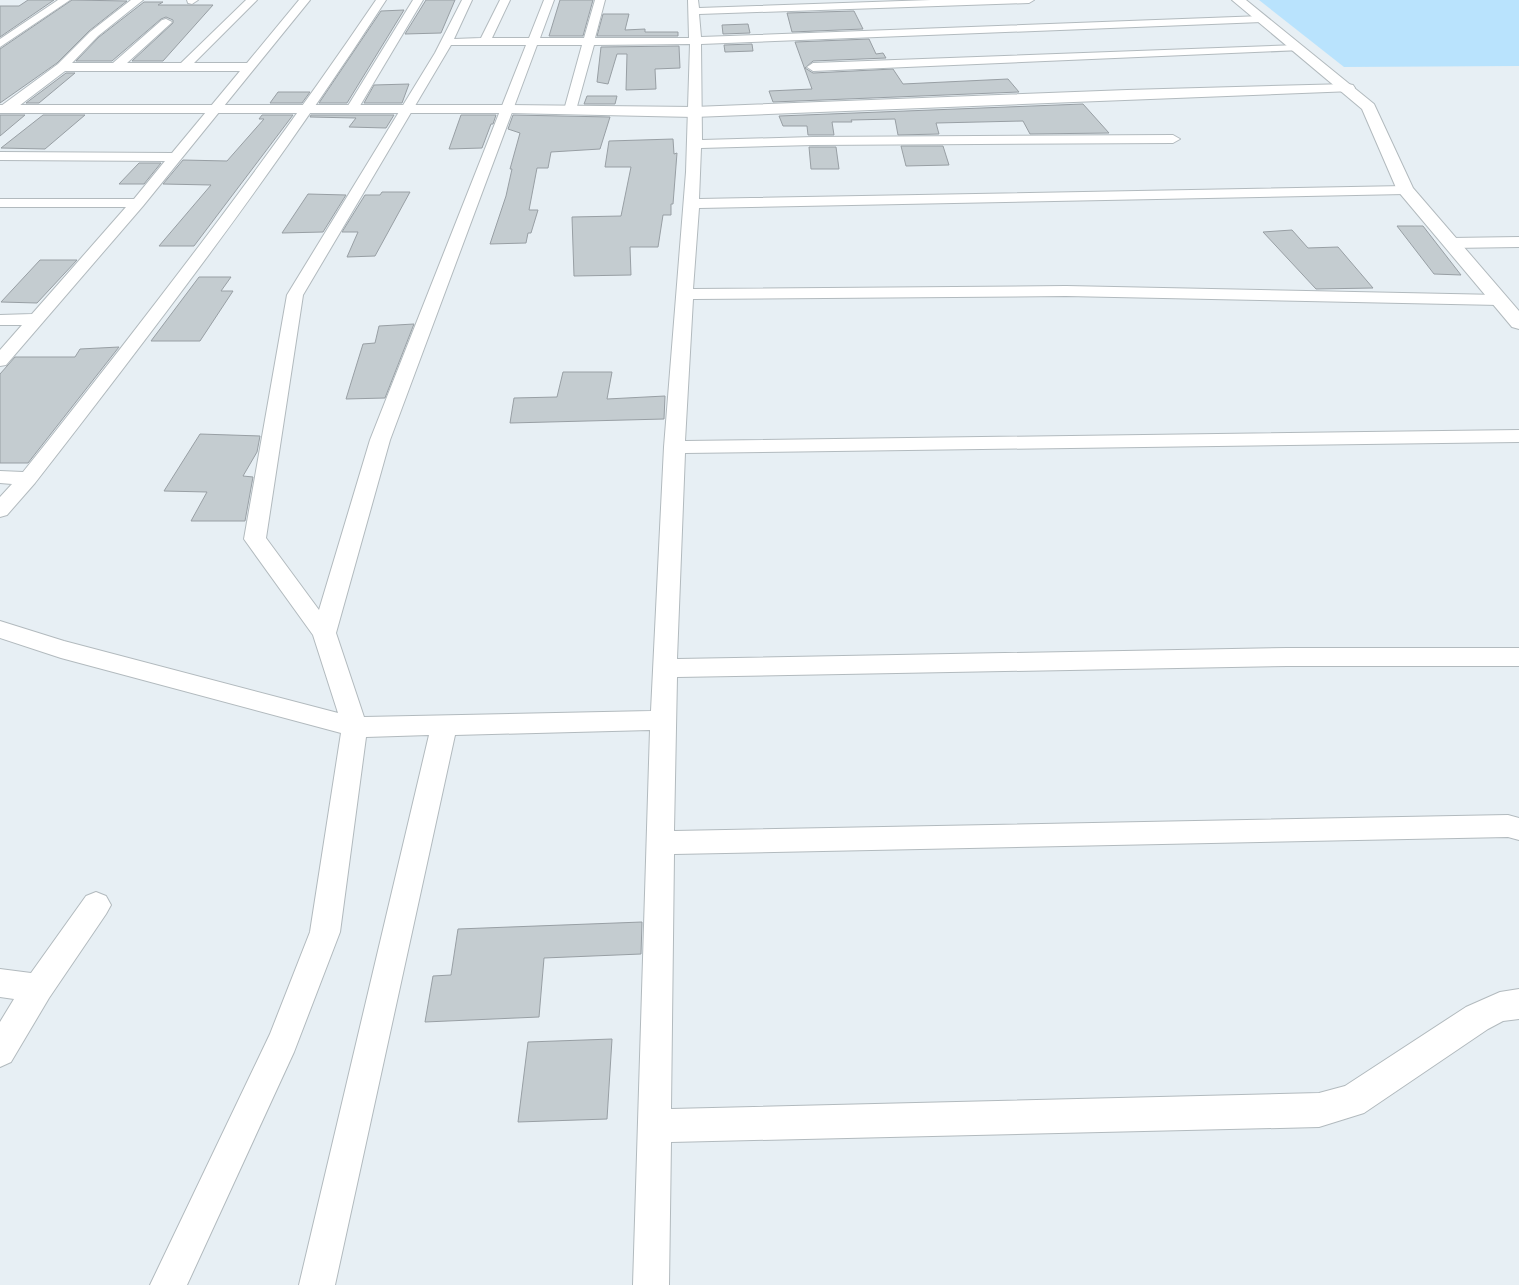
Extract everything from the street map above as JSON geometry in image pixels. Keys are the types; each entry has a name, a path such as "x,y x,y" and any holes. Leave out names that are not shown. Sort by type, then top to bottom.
{"street":[{"path":"0,44 65,0"},
{"path":"3,109 62,67 94,34 138,0"},
{"path":"184,67 252,0"},
{"path":"0,361 138,203 305,0"},
{"path":"0,510 28,479 102,386 307,109 380,0"},
{"path":"352,109 418,0"},
{"path":"168,1285 282,1040 325,932 355,727 324,632 255,539 295,295 407,109 446,42 467,0"},
{"path":"485,42 505,0"},
{"path":"324,632 380,440 509,109 549,0"},
{"path":"570,110 600,0"},
{"path":"651,1285 663,720 674,447 694,144 696,41 693,6 1029,0"},
{"path":"1238,0 1369,107 1405,190 1519,324"},
{"path":"446,42 696,41 1262,19"},
{"path":"116,67 166,22"},
{"path":"8,27 25,27"},
{"path":"812,67 1298,48"},
{"path":"62,67 249,67"},
{"path":"3,109 509,109 694,112 1136,94 1348,88"},
{"path":"694,144 774,141 1039,142 1173,139"},
{"path":"1,157 174,157"},
{"path":"691,204 1405,190"},
{"path":"0,202 138,203"},
{"path":"1451,243 1519,242"},
{"path":"685,294 1066,291 1499,300"},
{"path":"0,320 37,319"},
{"path":"674,447 1519,436"},
{"path":"0,477 28,479"},
{"path":"0,629 61,649 355,727 663,720"},
{"path":"665,668 1287,657 1519,657"},
{"path":"317,1285 444,725"},
{"path":"660,843 1508,826 1519,829"},
{"path":"0,1051 38,988 96,905"},
{"path":"0,983 38,988"},
{"path":"654,1126 1274,1113 1319,1110 1352,1101 1477,1018 1500,1007 1519,1004"}],"shaded area":[{"path":"1259,0 1519,0 1519,66 1344,67"}],"building":[{"path":"28,0 54,0 0,37 0,6 19,6"},
{"path":"72,0 127,1 89,31 57,63 0,103 0,49"},
{"path":"426,0 455,0 441,33 405,34"},
{"path":"560,0 593,0 583,36 549,36"},
{"path":"144,2 163,2 158,5 213,5 163,61 132,61 173,23 173,20 166,17 161,19 112,61 76,61 99,37"},
{"path":"404,10 347,103 319,103 381,11"},
{"path":"854,11 863,29 792,32 787,13"},
{"path":"603,14 629,14 625,30 645,29 645,32 678,32 678,36 597,36"},
{"path":"748,24 750,33 723,34 722,25"},
{"path":"869,39 876,54 883,53 886,58 813,61 805,68 813,73 893,69 903,84 1008,79 1019,92 773,102 769,91 812,89 795,42"},
{"path":"752,44 753,51 725,52 724,45"},
{"path":"679,46 680,68 655,69 656,89 626,90 627,54 617,54 608,84 597,82 601,47"},
{"path":"66,73 75,73 39,103 26,103"},
{"path":"409,84 402,103 364,103 374,85"},
{"path":"278,92 310,92 302,103 270,103"},
{"path":"587,96 617,96 615,104 584,104"},
{"path":"1083,104 1109,133 1030,134 1023,121 936,123 939,134 898,135 895,119 832,122 834,135 808,135 807,126 783,126 779,116"},
{"path":"0,115 25,115 0,136"},
{"path":"43,115 85,115 45,149 1,148"},
{"path":"262,115 293,115 194,246 159,246 211,185 163,184 183,160 227,161 264,119 259,119"},
{"path":"311,115 394,115 386,128 349,127 356,118 310,117"},
{"path":"461,115 496,115 482,148 449,149"},
{"path":"513,115 610,117 600,149 551,152 548,168 537,168 529,210 538,210 531,233 528,233 526,243 490,244 506,196 512,169 510,169 520,133 508,129"},
{"path":"673,139 674,154 677,153 673,204 671,204 671,215 663,215 658,247 630,247 631,275 574,276 572,217 621,216 631,167 605,167 609,141"},
{"path":"901,146 943,146 949,165 906,166"},
{"path":"809,147 836,147 839,169 811,169"},
{"path":"139,163 161,163 144,184 119,184"},
{"path":"382,192 410,192 375,256 347,257 358,232 342,232 365,195 380,195"},
{"path":"308,194 346,195 323,232 282,233"},
{"path":"1397,226 1423,226 1461,275 1434,274"},
{"path":"1292,230 1308,248 1338,247 1373,288 1316,289 1263,232"},
{"path":"40,260 77,260 37,303 1,302"},
{"path":"199,277 231,277 221,291 233,291 200,341 151,341"},
{"path":"414,324 385,398 346,399 363,344 375,343 379,326"},
{"path":"119,347 28,463 0,463 0,374 15,357 75,357 80,349"},
{"path":"563,372 612,372 607,399 665,396 664,419 510,423 514,398 557,397"},
{"path":"200,434 260,436 257,452 243,476 253,477 245,521 191,521 207,492 164,491"},
{"path":"642,922 641,954 544,958 539,1017 425,1022 433,976 451,975 458,929"},
{"path":"612,1039 607,1119 518,1122 528,1042"}]}
